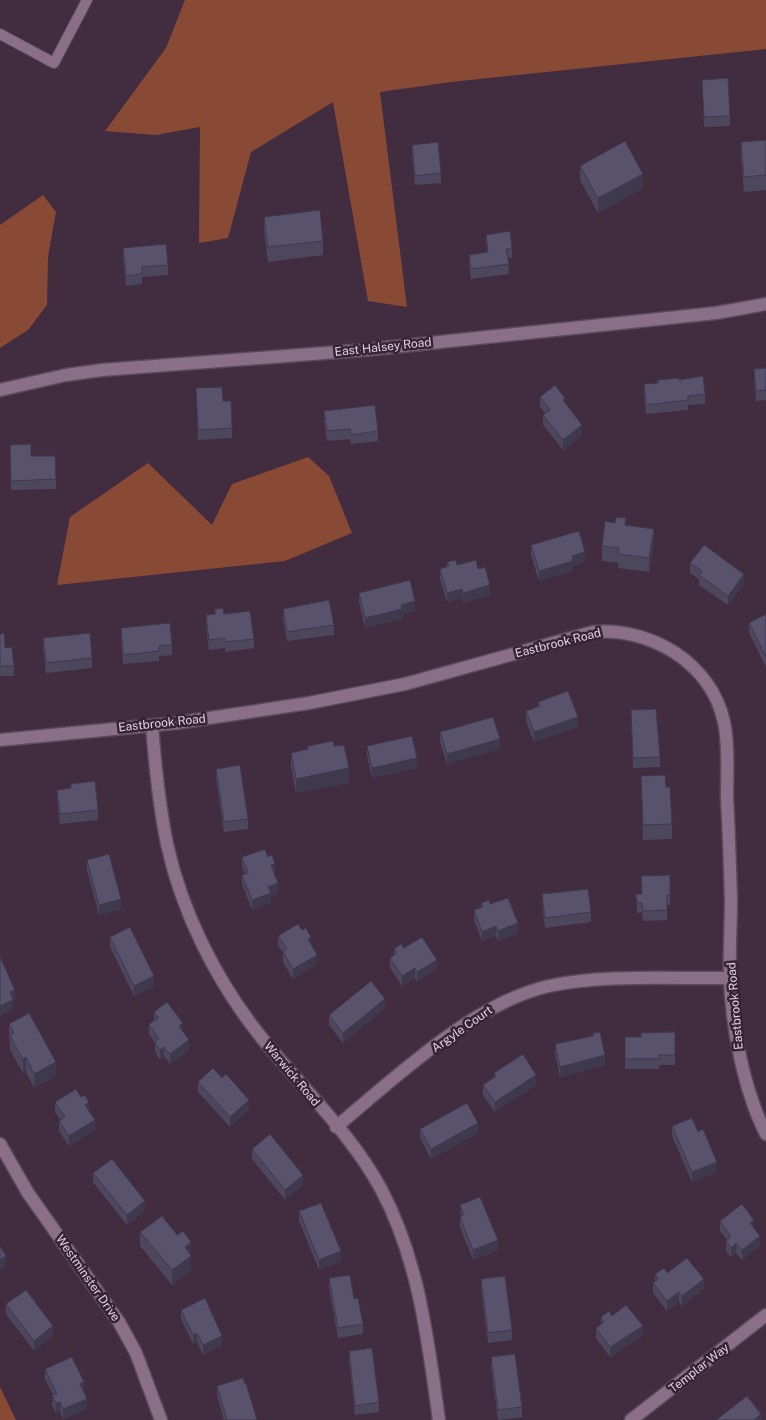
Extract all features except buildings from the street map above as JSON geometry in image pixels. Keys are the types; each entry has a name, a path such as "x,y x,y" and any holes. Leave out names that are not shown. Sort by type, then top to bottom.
{"street":[{"name":"East Halsey Road","path":"0,390 66,375 102,370 364,350 716,313 766,304"},
{"name":"Eastbrook Road","path":"0,740 152,725 309,703 405,684 593,632 625,632 648,638 669,648 697,671 711,690 725,723 731,901 730,978 740,1057 749,1092 766,1134"},
{"name":"Warwick Road","path":"152,725 157,778 167,844 178,885 193,923 214,966 239,1007 260,1036 362,1157 396,1219 408,1254 420,1300 439,1420"},
{"name":"Argyle Court","path":"336,1127 399,1074 472,1019 526,992 584,980 730,978"},
{"name":"Westminster Drive","path":"0,1144 28,1193 119,1322 136,1353 161,1420"},
{"name":"Templar Way","path":"631,1420 766,1315"}],"lane":[{"path":"0,34 54,63 87,0"}],"shaded area":[{"path":"185,0 766,0 766,49 451,82 380,92 407,307 368,301 333,102 251,152 228,238 199,243 200,127 156,135 105,131 166,48"},
{"path":"43,195 56,212 48,257 47,305 28,330 0,348 0,225"},
{"path":"308,457 329,476 352,533 285,561 57,585 70,517 148,463 212,525 232,484"},
{"path":"0,1387 16,1420 0,1420"}]}
